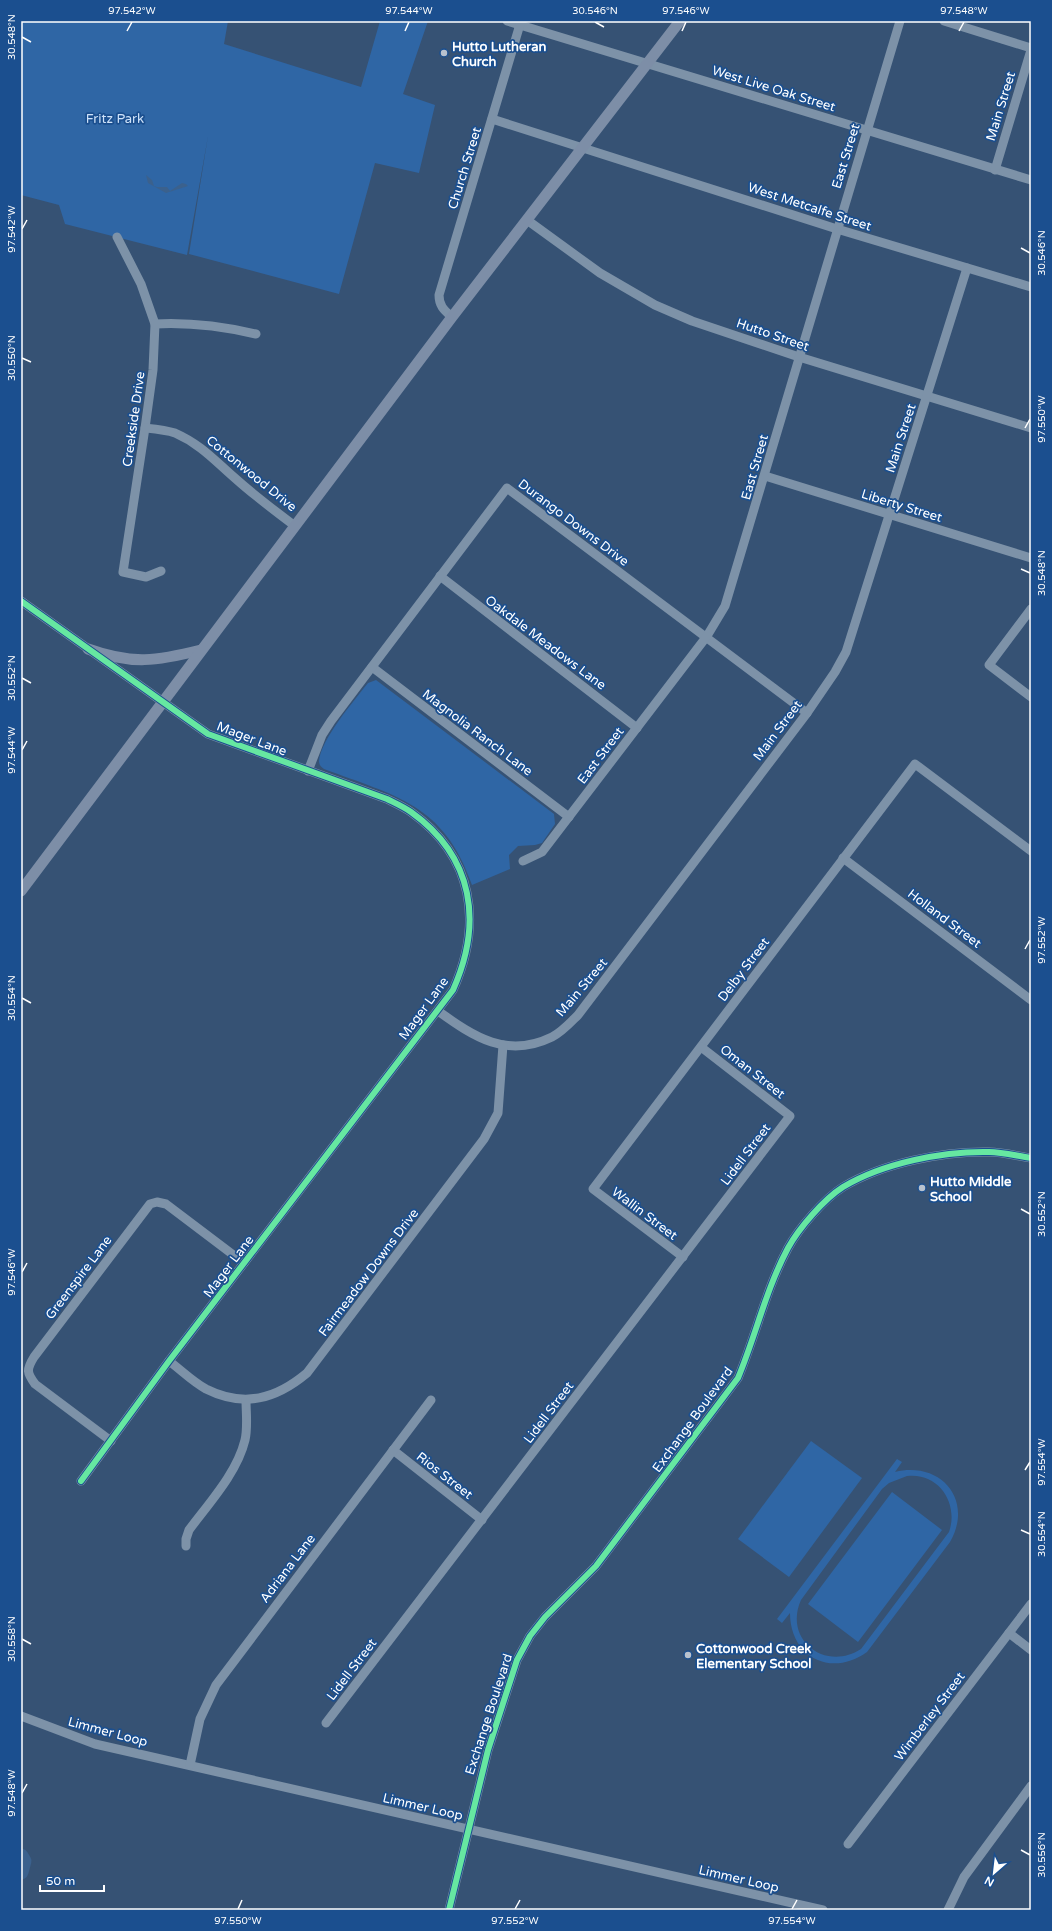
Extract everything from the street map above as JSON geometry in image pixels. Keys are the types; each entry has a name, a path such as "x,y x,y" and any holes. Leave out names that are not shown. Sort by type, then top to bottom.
{"main road":[{"path":"21,890 452,317 680,21"},
{"path":"88,649 112,657 136,661 176,656 201,650"}],"street":[{"name":"West Live Oak Street","path":"507,21 520,23 1031,180"},
{"name":"East Street","path":"523,861 542,852 707,636 718,620 727,600 765,476 798,357 900,21"},
{"path":"944,21 1031,49"},
{"name":"Church Street","path":"452,317 443,310 439,303 439,295 520,23"},
{"name":"Main Street","path":"995,170 1031,49"},
{"name":"West Metcalfe Street","path":"492,119 837,229 1031,287"},
{"name":"Hutto Street","path":"527,220 600,273 655,305 692,321 798,357 1031,428"},
{"name":"Creekside Drive","path":"117,237 142,284 155,324 153,370 123,572 146,577 161,571"},
{"name":"Main Street","path":"438,1011 480,1039 503,1046 526,1045 553,1036 578,1015 807,713 835,672 846,652 928,396 967,268"},
{"path":"155,324 184,323 222,326 256,334"},
{"name":"Cottonwood Drive","path":"145,428 173,432 196,444 216,459 234,478 264,503 296,526"},
{"name":"Liberty Street","path":"765,476 1031,558"},
{"name":"Durango Downs Drive","path":"308,771 326,729 507,488 707,636 807,713"},
{"name":"Oakdale Meadows Lane","path":"440,576 637,728"},
{"name":"Mager Lane","path":"21,601 208,734 387,799 410,811 428,825 442,841 459,867 468,900 470,924 468,948 462,970 453,990 169,1361 81,1481"},
{"path":"1031,609 989,665 1031,697"},
{"name":"Magnolia Ranch Lane","path":"372,667 569,817"},
{"name":"Delby Street","path":"593,1189 915,764 1031,851"},
{"name":"Holland Street","path":"843,858 1031,1000"},
{"name":"Fairmeadow Downs Drive","path":"169,1361 204,1388 223,1396 246,1400 266,1397 283,1390 307,1373 484,1139 498,1113 503,1046"},
{"name":"Oman Street","path":"700,1047 790,1116"},
{"name":"Lidell Street","path":"326,1723 790,1116"},
{"name":"Exchange Boulevard","path":"449,1910 490,1742 518,1660 530,1636 544,1617 596,1566 738,1378 752,1345 771,1282 789,1246 808,1219 842,1188 876,1172 907,1162 949,1154 990,1152 1031,1158"},
{"name":"Wallin Street","path":"593,1189 683,1257"},
{"name":"Greenspire Lane","path":"111,1441 35,1384 28,1375 28,1366 34,1357 150,1204 157,1202 166,1204 244,1263"},
{"path":"186,1546 186,1539 189,1530 229,1475 239,1458 245,1440 247,1422 246,1400"},
{"name":"Adriana Lane","path":"190,1765 200,1719 206,1702 216,1685 431,1400"},
{"name":"Rios Street","path":"393,1450 482,1520"},
{"name":"Wimberley Street","path":"848,1844 1031,1604"},
{"path":"1009,1633 1031,1650"},
{"name":"Limmer Loop","path":"21,1716 96,1744 822,1910"},
{"path":"948,1910 964,1877 1031,1786"}],"green space":[{"name":"Fritz Park","path":"21,21 228,21 224,44 361,87 380,21 428,21 403,94 435,105 419,173 375,163 339,294 189,254 208,136 187,255 65,224 59,205 21,195"},
{"path":"376,680 554,814 555,824 542,843 518,846 509,855 510,869 472,885 461,858 447,836 432,820 395,796 321,767 319,761 321,752 332,731 368,683"},
{"path":"811,1441 862,1478 789,1577 738,1539"},
{"path":"897,1459 902,1462 895,1472 912,1470 926,1472 939,1478 949,1487 955,1498 958,1512 956,1526 950,1542 867,1652 853,1660 840,1663 827,1663 815,1659 805,1652 797,1641 792,1628 790,1613 782,1623 777,1619","holes":["907,1476 918,1476 928,1479 937,1485 944,1492 949,1501 951,1511 949,1532 861,1649 848,1655 834,1657 822,1654 811,1648 803,1639 798,1628 797,1615 801,1600 882,1489 889,1483"]},
{"path":"892,1492 942,1530 858,1642 808,1604"}],"shaded area":[{"path":"146,175 152,180 154,186 167,187 170,191 182,183 188,186 166,193 148,183"}],"waterway":[{"path":"21,1856 24,1861 21,1872"}],"cycle path":[{"path":"21,601 208,734 387,799 411,812 432,830 448,849 460,870 467,893 470,916 468,940 462,965 453,990 169,1361 81,1481"},
{"path":"449,1910 488,1750 517,1660 530,1636 545,1617 596,1566 738,1378 773,1280 788,1248 805,1223 820,1206 843,1187 876,1171 895,1165 933,1156 971,1152 1000,1153 1031,1158"}],"place":[{"name":"Hutto Lutheran Church","path":"444,53"},
{"name":"Hutto Middle School","path":"922,1188"},
{"name":"Cottonwood Creek Elementary School","path":"688,1655"}]}
